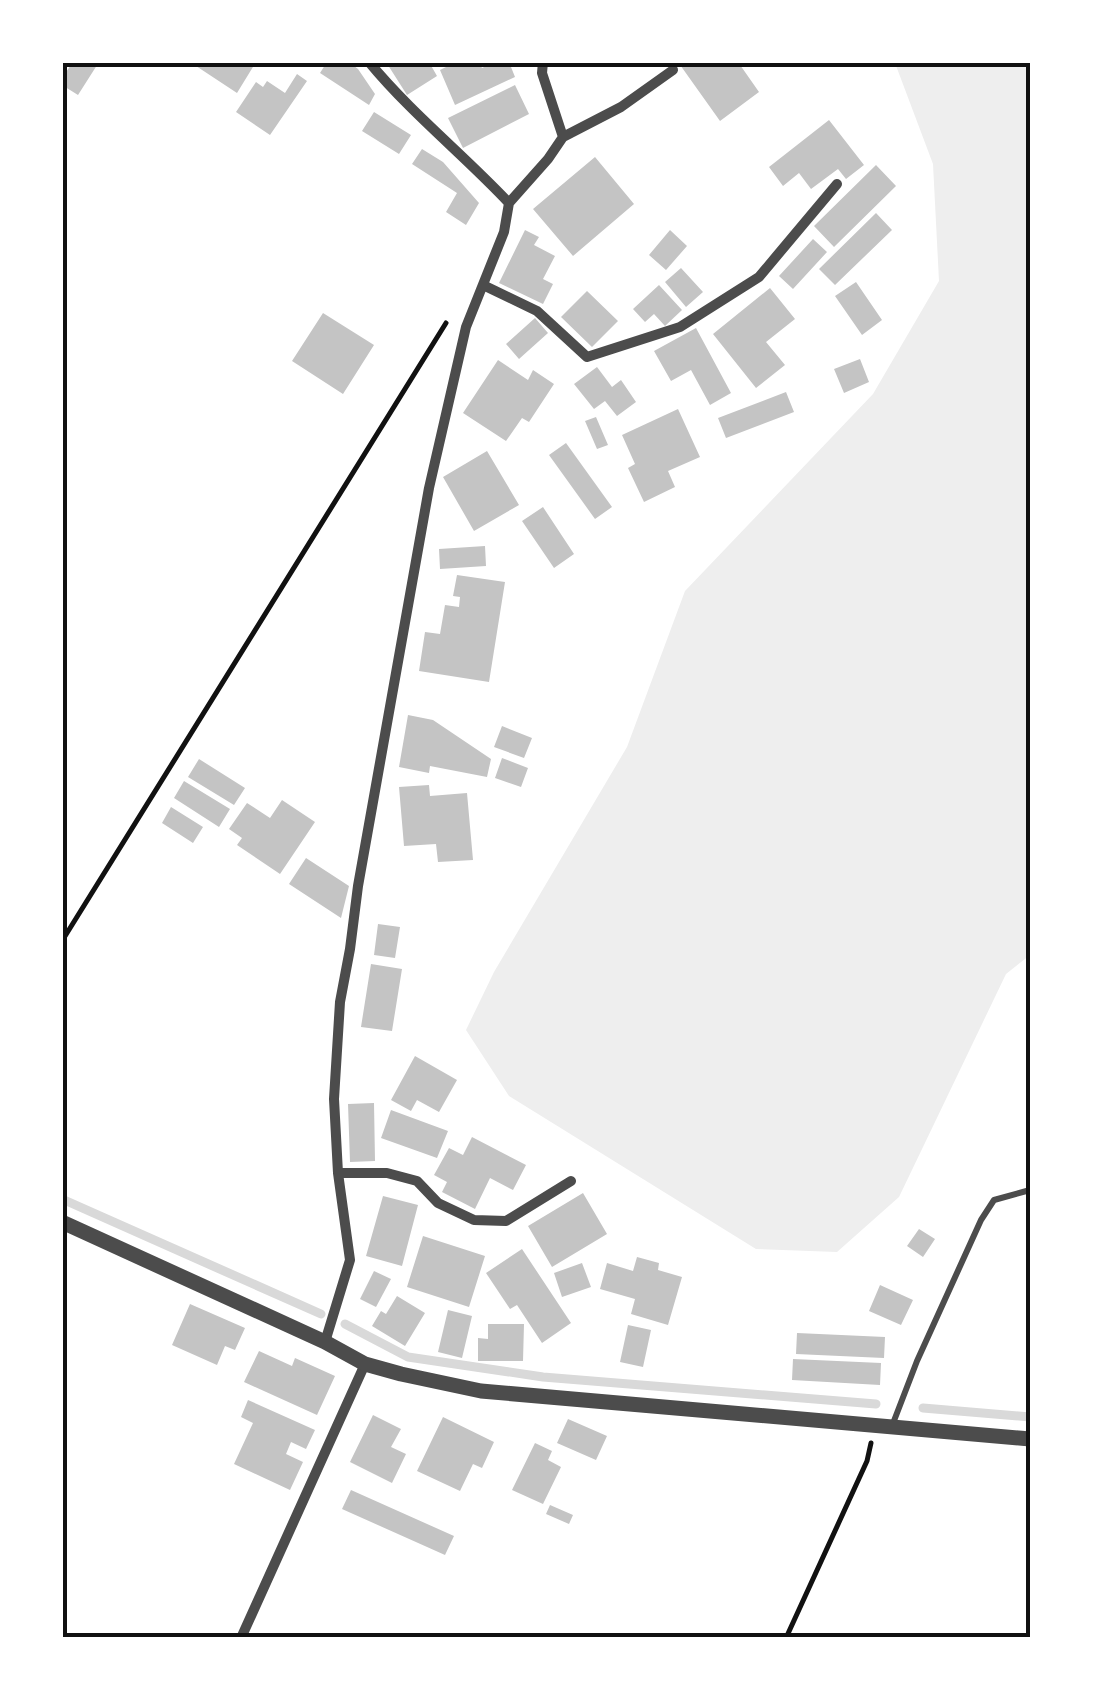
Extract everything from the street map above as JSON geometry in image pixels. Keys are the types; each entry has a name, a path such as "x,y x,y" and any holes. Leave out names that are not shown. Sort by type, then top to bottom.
{"street":[{"path":"370,62 398,96 510,203"},
{"path":"544,62 542,73 563,136"},
{"path":"325,1342 350,1260 338,1173 334,1098 340,1002 429,488 466,326 504,232 510,203 563,136 621,107 672,70"},
{"path":"482,285 537,311 587,357 680,327 759,277 837,184"},
{"path":"338,1173 387,1173 417,1181 438,1203 474,1220 506,1221 572,1182"},
{"path":"62,1222 365,1364 401,1374 481,1390 1030,1439"},
{"path":"241,1638 365,1364"}],"lane":[{"path":"883,1426 981,1220 994,1200 1030,1190"}],"path":[{"path":"62,941 446,322"},
{"path":"786,1638 883,1426"}],"shaded area":[{"path":"895,63 1030,63 1030,955 1006,974 899,1197 837,1252 756,1249 509,1096 466,1030 494,972 627,747 685,591 873,394 939,281 933,164"}],"building":[{"path":"73,62 99,62 78,95 62,85 62,78"},
{"path":"190,62 256,62 237,93"},
{"path":"327,62 349,62 358,69 375,94 369,105 320,73"},
{"path":"386,62 429,62 437,76 407,95"},
{"path":"456,62 479,62 482,68 495,62 509,62 515,77 455,105 440,70"},
{"path":"678,62 738,62 759,92 720,121"},
{"path":"297,74 307,81 270,135 236,112 256,82 263,87 267,81 285,93"},
{"path":"515,85 529,114 463,148 448,118"},
{"path":"374,112 411,135 399,154 362,131"},
{"path":"829,120 864,165 846,179 838,169 811,189 799,173 783,186 769,167"},
{"path":"422,149 443,162 479,203 466,225 446,212 457,193 412,164"},
{"path":"595,157 634,204 573,256 533,209"},
{"path":"876,165 896,186 834,247 814,226"},
{"path":"876,213 892,230 835,285 819,269"},
{"path":"525,230 539,237 534,245 555,256 543,279 553,284 543,304 499,283"},
{"path":"670,230 687,246 666,270 649,255"},
{"path":"813,239 827,252 793,289 779,276"},
{"path":"681,268 703,292 686,307 665,282"},
{"path":"856,282 882,320 862,335 835,296"},
{"path":"659,285 682,310 665,326 654,314 645,322 633,309"},
{"path":"770,288 795,319 766,342 785,365 756,388 713,334"},
{"path":"587,291 618,321 592,347 561,317"},
{"path":"323,313 374,345 343,394 292,361"},
{"path":"535,318 548,333 519,359 506,344"},
{"path":"696,328 731,393 710,405 691,370 671,381 654,351"},
{"path":"860,359 869,382 844,393 834,369"},
{"path":"498,360 528,380 533,370 554,384 529,422 522,418 506,441 463,413"},
{"path":"597,367 612,387 621,380 636,402 617,416 605,401 594,409 574,384"},
{"path":"786,392 794,412 726,438 718,418"},
{"path":"678,409 700,457 668,471 675,487 644,502 628,468 635,464 622,435"},
{"path":"596,417 608,445 597,449 585,421"},
{"path":"566,443 612,507 595,519 549,455"},
{"path":"487,451 519,505 474,531 443,477"},
{"path":"543,507 574,554 554,568 522,521"},
{"path":"485,546 486,566 440,569 439,549"},
{"path":"457,575 505,582 489,682 419,671 425,632 440,634 445,605 459,607 460,597 453,596"},
{"path":"408,715 433,720 491,759 487,777 430,766 429,773 399,767"},
{"path":"502,726 532,738 524,758 494,747"},
{"path":"502,758 528,768 521,787 495,778"},
{"path":"199,759 245,788 234,805 188,777"},
{"path":"184,781 230,809 219,827 174,798"},
{"path":"429,785 430,796 467,793 473,860 438,862 436,844 404,846 399,787"},
{"path":"282,800 315,822 280,874 237,845 242,838 229,829 247,803 270,818"},
{"path":"171,807 203,827 193,843 162,823"},
{"path":"306,858 349,886 341,918 289,884"},
{"path":"378,924 400,927 395,958 374,955"},
{"path":"371,964 402,969 392,1031 361,1027"},
{"path":"415,1056 457,1080 439,1112 417,1100 411,1111 391,1100"},
{"path":"374,1103 375,1161 350,1162 348,1104"},
{"path":"391,1110 448,1131 437,1158 381,1138"},
{"path":"472,1137 526,1165 513,1190 490,1178 475,1209 442,1192 447,1182 434,1175 449,1148 463,1155"},
{"path":"583,1193 607,1234 552,1267 528,1226"},
{"path":"383,1196 418,1205 402,1266 366,1256"},
{"path":"919,1229 935,1239 923,1257 907,1246"},
{"path":"423,1236 485,1256 469,1307 407,1287"},
{"path":"522,1249 571,1323 542,1343 517,1305 510,1309 486,1273"},
{"path":"637,1257 659,1263 658,1270 682,1277 668,1325 631,1314 635,1299 600,1289 607,1263 633,1271"},
{"path":"582,1263 591,1287 562,1297 554,1273"},
{"path":"374,1271 391,1279 376,1307 360,1299"},
{"path":"880,1285 913,1300 901,1325 869,1311"},
{"path":"397,1296 425,1313 405,1346 372,1326 381,1311 386,1314"},
{"path":"190,1304 245,1328 235,1350 225,1346 217,1365 172,1345"},
{"path":"448,1310 472,1316 462,1358 438,1352"},
{"path":"488,1324 524,1324 523,1361 478,1361 478,1338 488,1339"},
{"path":"628,1325 651,1330 643,1367 620,1362"},
{"path":"797,1333 885,1337 884,1358 796,1354"},
{"path":"259,1351 292,1366 295,1358 335,1376 317,1415 244,1382"},
{"path":"793,1359 881,1363 880,1385 792,1380"},
{"path":"248,1400 315,1430 306,1449 291,1442 286,1454 303,1462 290,1490 234,1464 253,1423 241,1417"},
{"path":"373,1415 401,1429 391,1447 406,1454 392,1483 350,1462"},
{"path":"443,1417 494,1442 482,1468 473,1464 460,1491 417,1471"},
{"path":"568,1419 607,1436 596,1460 557,1443"},
{"path":"535,1443 552,1451 548,1460 561,1467 543,1504 512,1490"},
{"path":"351,1490 454,1536 445,1555 342,1509"},
{"path":"550,1505 573,1515 569,1524 546,1514"}],"waterway":[{"path":"62,1199 321,1314"},
{"path":"345,1324 408,1357 543,1377 876,1404"},
{"path":"923,1408 1030,1417"}]}
